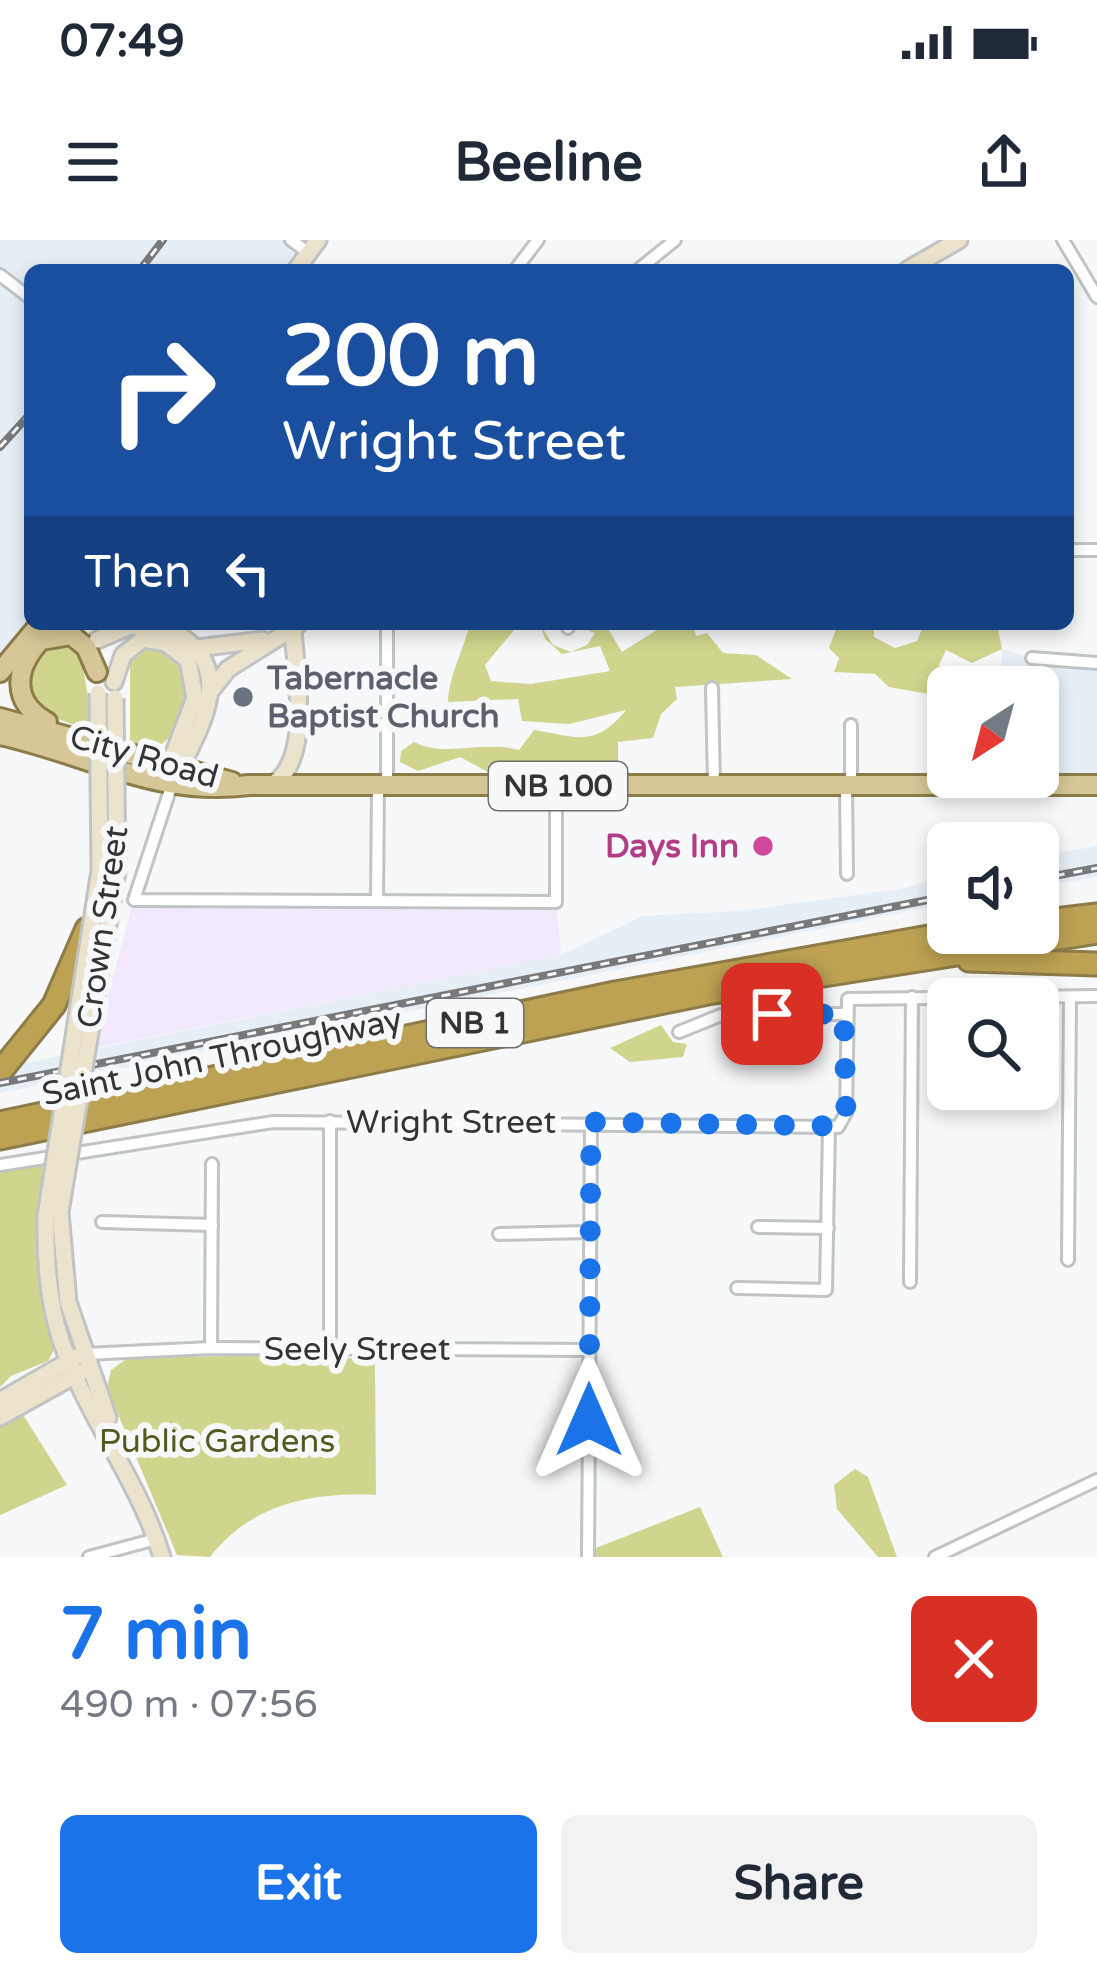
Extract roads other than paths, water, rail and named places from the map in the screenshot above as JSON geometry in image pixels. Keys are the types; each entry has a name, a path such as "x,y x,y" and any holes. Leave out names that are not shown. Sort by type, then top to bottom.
{"highway":[{"path":"0,1072 30,1040 64,987 98,894"},
{"path":"1059,919 1097,913"},
{"name":"Saint John Throughway","path":"0,1138 423,1049 825,973 1097,932"},
{"name":"Saint John Throughway","path":"0,1123 615,993 927,937"},
{"path":"825,973 975,959 1097,964"}],"main road":[{"path":"930,248 958,240"},
{"path":"0,671 34,630"},
{"name":"Crown Street","path":"115,630 106,686 98,894 53,1214 79,1364 162,1557"},
{"path":"171,630 197,647 211,671 212,691"},
{"path":"197,647 244,645 285,630"},
{"path":"172,774 212,691 228,669 290,630"},
{"path":"270,785 285,776 295,755 296,630"},
{"name":"Crown Street","path":"53,1214 117,871 106,686 97,632"},
{"path":"83,740 24,704 21,671 41,640 62,633 86,647 106,686"},
{"path":"106,686 123,655 143,639 166,643 188,660 195,698 172,774"},
{"path":"16,650 8,679 6,718 21,740"},
{"name":"City Road","path":"6,718 83,740 172,774"},
{"name":"City Road","path":"0,735 172,774 270,785"},
{"name":"NB 100","path":"270,785 1097,785"},
{"name":"Seely Street","path":"0,1401 79,1364"},
{"name":"Seely Street","path":"0,1417 79,1364"}],"street":[{"path":"292,240 314,247"},
{"path":"520,264 538,240"},
{"path":"645,264 675,240"},
{"path":"1063,240 1097,297"},
{"path":"0,274 24,293"},
{"path":"1092,550 1097,539"},
{"path":"377,900 387,630"},
{"path":"1032,658 1097,663"},
{"path":"712,688 714,786"},
{"path":"847,874 851,725"},
{"path":"172,774 134,900 556,902 556,786"},
{"path":"679,1032 721,1015 912,997 1097,996"},
{"path":"910,1282 912,997"},
{"path":"1067,1259 1070,997"},
{"name":"Wright Street","path":"0,1165 265,1122 829,1126 843,1122 845,1005"},
{"path":"329,1121 330,1349"},
{"path":"588,1557 591,1122"},
{"path":"737,1288 826,1290 829,1126"},
{"path":"212,1164 212,1348"},
{"path":"102,1222 212,1225"},
{"path":"758,1227 828,1228"},
{"path":"499,1234 590,1232"},
{"name":"Seely Street","path":"79,1364 124,1351 212,1348 590,1350"},
{"path":"935,1557 1097,1480"},
{"path":"89,1557 157,1539"}],"railway":[{"path":"145,264 163,240"},
{"path":"0,447 24,421"},
{"path":"1059,875 1097,868"},
{"path":"0,1083 927,900"}],"place":[{"name":"Tabernacle Baptist Church","path":"243,697"},
{"name":"Days Inn","path":"763,846"}],"park label":[{"name":"Public Gardens","path":"217,1441"}]}
